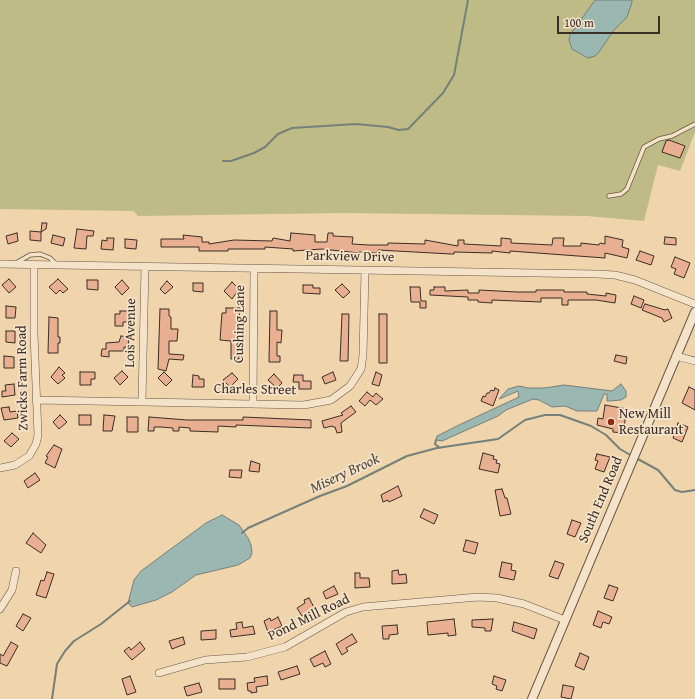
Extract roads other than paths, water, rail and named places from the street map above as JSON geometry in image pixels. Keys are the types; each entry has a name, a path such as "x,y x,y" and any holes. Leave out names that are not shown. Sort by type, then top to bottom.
{"street":[{"name":"Parkview Drive","path":"0,264 365,271 576,273 616,275 635,280 695,304"},
{"name":"Zwicks Farm Road","path":"0,468 11,466 23,460 33,449 38,430 36,400 34,265"},
{"name":"Lois Avenue","path":"142,401 145,266"},
{"name":"Cushing Lane","path":"252,403 254,269"},
{"name":"Charles Street","path":"36,400 316,404 331,400 350,386 358,375 362,362 365,271"},
{"name":"South End Road","path":"532,699 695,312"},
{"path":"676,356 695,361"},
{"path":"0,609 12,590 16,571"},
{"name":"Pond Mill Road","path":"159,673 205,660 247,657 285,647 346,612 363,607 478,597 497,598 524,604 566,620"}],"lane":[{"path":"610,196 621,194 627,189 644,148 659,139 672,136 695,124"},
{"path":"13,265 30,255 40,254 50,258 57,265"}],"water":[{"path":"595,0 632,0 632,2 627,17 614,30 599,52 595,56 588,58 572,49 569,40 570,35"},
{"path":"621,384 626,391 626,397 621,400 607,401 607,394 604,394 597,411 577,411 565,406 552,407 539,400 533,399 506,410 498,416 442,441 436,440 437,436 519,397 518,391 499,399 508,389 519,386 528,388 544,388 564,385 612,391"},
{"path":"222,515 239,525 248,538 252,553 250,558 238,565 196,575 172,592 156,600 132,607 128,603 134,580 141,571 206,523"}],"waterway":[{"path":"223,161 231,161 254,153 265,147 278,134 292,128 356,124 388,127 399,130 408,129 443,93 454,75 468,0"},
{"name":"Misery Brook","path":"242,533 248,528 320,496 347,486 407,456 437,448 498,439 525,420 545,415 560,415 591,426 606,435 620,449 632,456"},
{"name":"Misery Brook","path":"436,440 435,444 440,448"},
{"name":"Misery Brook","path":"636,458 658,470 675,490 682,492 695,490"},
{"name":"Misery Brook","path":"52,699 57,664 65,651 74,641 101,624 130,601"}],"place":[{"name":"New Mill Restaurant","path":"611,422"}]}
